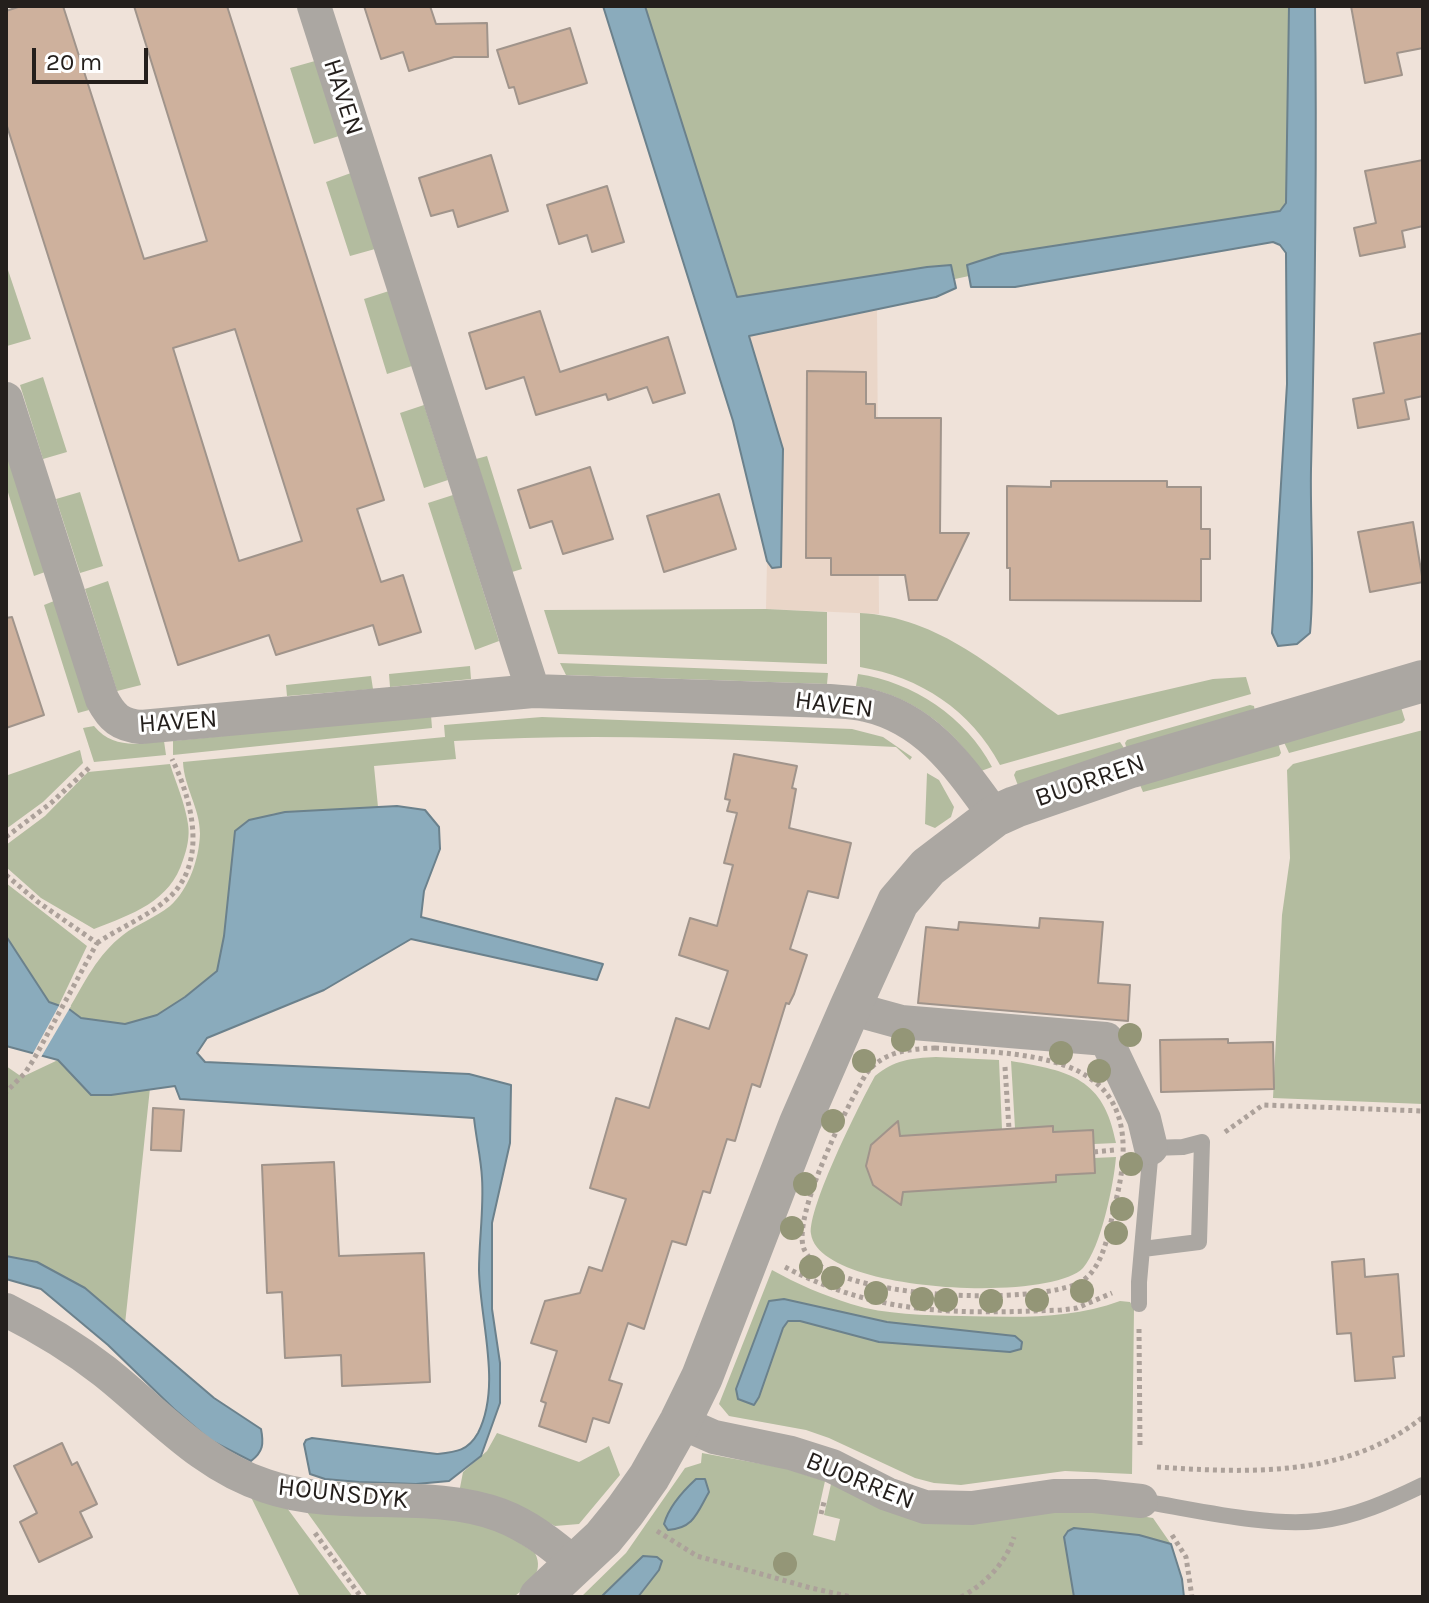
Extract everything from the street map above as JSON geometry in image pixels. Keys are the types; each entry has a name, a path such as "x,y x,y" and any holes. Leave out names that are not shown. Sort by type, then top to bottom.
{"street":[{"name":"HAVEN","path":"314,6 533,691"},
{"name":"HAVEN","path":"6,399 102,699 115,719 124,725 141,727 533,691 829,701 865,705 900,716 945,750 995,816"},
{"name":"BUORREN","path":"540,1597 576,1565 625,1511 649,1477 680,1422 702,1377 800,1123 850,1008 898,902 928,867 995,816 1131,767 1423,681"},
{"path":"850,1008 901,1022 1106,1039 1144,1119 1151,1148"},
{"name":"HOUNSDYK","path":"6,1310 82,1354 203,1454 238,1475 297,1495 440,1504 485,1511 526,1527 552,1543 576,1565"},
{"name":"BUORREN","path":"680,1422 714,1437 791,1453 832,1466 887,1494 925,1507 972,1508 1054,1496 1094,1496 1148,1502"}],"lane":[{"path":"1139,1304 1139,1282 1151,1148 1183,1147 1202,1142 1199,1242 1143,1249"},
{"path":"1148,1502 1281,1522 1319,1521 1361,1511 1423,1485"}],"path":[{"path":"6,1092 34,1059 97,943 166,901 178,889 186,871 195,825 172,759"},
{"path":"6,837 51,803 90,767"},
{"path":"6,875 38,902 97,943"},
{"path":"913,1049 1004,1049 1053,1060 1091,1077 1104,1089 1120,1118 1123,1135 1121,1180 1101,1253 1086,1278 1067,1288 1049,1292 946,1295 860,1283 809,1256 804,1248 802,1229 808,1201 857,1090 874,1063 891,1054 913,1049"},
{"path":"1004,1049 1009,1129"},
{"path":"1202,1142 1233,1128 1263,1105 1423,1111"},
{"path":"775,1262 846,1294 880,1304 934,1310 1077,1308 1139,1282"},
{"path":"1139,1304 1140,1446"},
{"path":"1154,1467 1237,1473 1332,1461 1359,1453 1423,1417"},
{"path":"297,1495 296,1507 361,1597"},
{"path":"1148,1502 1186,1557 1192,1597"},
{"path":"961,1597 987,1578 1007,1556 1014,1538 1015,1503"},
{"path":"649,1526 697,1556 851,1597"}],"shaded area":[{"path":"877,309 879,614 766,609 767,561 772,568 749,336"}],"green space":[{"path":"645,6 1289,6 1286,203 1280,211 967,264 969,276 955,279 951,265 927,267 737,298"},
{"path":"315,61 339,136 314,144 290,68"},
{"path":"351,173 375,249 350,256 326,182"},
{"path":"6,264 31,339 7,346 6,341"},
{"path":"389,291 412,366 387,374 364,299"},
{"path":"43,377 67,452 43,459 20,385"},
{"path":"424,405 448,480 424,488 400,413"},
{"path":"6,450 45,572 34,576 6,486"},
{"path":"487,456 522,569 512,572 476,459"},
{"path":"80,492 103,566 80,573 56,499"},
{"path":"453,495 499,641 475,650 428,503"},
{"path":"108,581 141,685 117,691 85,589"},
{"path":"54,601 89,710 78,713 44,605"},
{"path":"766,609 827,612 827,664 558,654 544,610"},
{"path":"860,613 916,624 941,635 989,664 1058,715 1213,679 1246,677 1251,694 1000,765 974,728 942,699 903,679 860,667"},
{"path":"560,663 828,673 827,684 566,675"},
{"path":"470,666 471,679 390,687 389,674"},
{"path":"858,674 898,685 936,705 968,732 992,767 981,771 942,726 912,705 876,690 856,686"},
{"path":"371,676 373,689 287,696 286,685"},
{"path":"1400,704 1405,720 1402,723 1289,753 1282,738"},
{"path":"1254,706 1255,712 1128,753 1127,740"},
{"path":"431,715 432,728 173,755 173,741"},
{"path":"542,717 852,729 883,737 912,757 910,760 896,747 730,740 564,737 454,741 456,759 374,766 378,807 271,814 224,936 217,971 185,997 157,1015 126,1024 81,1018 69,1009 106,951 128,931 170,906 188,882 198,853 200,834 183,762 445,737 444,725"},
{"path":"94,726 117,742 164,741 166,755 94,762 83,728"},
{"path":"1423,730 1423,1104 1273,1098 1282,915 1290,858 1287,770 1293,764"},
{"path":"1277,739 1279,756 1143,792 1138,780"},
{"path":"1120,742 1126,751 1020,791 1014,775 1016,771"},
{"path":"80,750 83,763 43,802 6,829 8,775"},
{"path":"170,764 187,816 188,842 177,874 148,905 94,929 41,898 6,867 6,845 45,816 88,772"},
{"path":"927,773 939,780 954,807 951,817 935,828 925,824"},
{"path":"6,883 87,946 59,1005 48,1002 6,936"},
{"path":"936,1057 999,1060 1002,1129 900,1136 899,1130 869,1154 873,1172 869,1174 883,1192 886,1188 902,1196 903,1191 1056,1182 1056,1175 1094,1158 1116,1157 1101,1231 1083,1268 1062,1279 1028,1286 938,1286 892,1280 852,1269 824,1254 811,1234 812,1221 836,1155 875,1076 903,1061"},
{"path":"58,1060 91,1095 150,1088 125,1324 57,1273 6,1256 6,1066 22,1077"},
{"path":"1011,1061 1051,1069 1081,1081 1103,1104 1116,1143 1094,1144 1092,1130 1053,1132 1052,1126 1015,1128"},
{"path":"772,1270 841,1301 892,1312 1042,1316 1081,1312 1120,1301 1130,1302 1134,1309 1132,1474 1065,1471 961,1485 934,1483 915,1478 806,1430 729,1416 719,1404","holes":["784,1299 1010,1352 879,1342 799,1321 788,1321 783,1328"]},
{"path":"497,1433 579,1462 609,1446 620,1475 579,1524 555,1526 527,1511 459,1493 463,1472 487,1451"},
{"path":"702,1453 784,1468 825,1481 813,1535 835,1541 840,1519 824,1515 831,1484 1046,1513 1104,1510 1153,1518 1171,1544 1139,1535 1074,1528 1068,1530 1064,1537 1074,1597 638,1597 659,1570 613,1585 601,1597 581,1597 626,1553 685,1468 701,1463"},
{"path":"248,1491 287,1508 353,1597 300,1597"},
{"path":"377,1511 491,1524 535,1553 538,1560 536,1573 514,1597 368,1597 307,1512"}],"water":[{"path":"603,6 645,6 737,297 951,265 956,288 936,297 749,336 783,449 781,567 772,568 767,561 733,421"},
{"path":"1289,6 1315,6 1312,592 1310,633 1297,644 1278,646 1272,633 1287,384 1286,253 1280,245 1273,242 1015,287 971,287 967,265 1001,254 1280,211 1286,203"},
{"path":"397,806 425,810 439,827 440,849 424,891 421,917 603,964 597,980 411,939 324,990 207,1038 197,1053 205,1062 469,1074 511,1085 510,1143 492,1223 492,1309 500,1363 500,1403 481,1456 449,1481 416,1484 325,1479 310,1474 304,1444 312,1438 437,1454 461,1450 478,1433 485,1415 489,1374 479,1270 482,1178 474,1118 180,1099 175,1086 91,1095 58,1060 6,1046 6,936 49,1002 69,1009 81,1018 125,1024 157,1015 217,971 224,936 235,831 249,820 285,812"},
{"path":"6,1256 37,1262 85,1288 214,1398 261,1429 262,1443 258,1454 251,1461 210,1440 108,1345 41,1289 6,1279"},
{"path":"784,1299 887,1322 1015,1336 1022,1342 1021,1349 1010,1352 879,1342 800,1321 788,1321 754,1405 738,1399 736,1389 769,1301"},
{"path":"696,1479 705,1479 709,1492 701,1507 689,1523 668,1530 664,1524 669,1511"},
{"path":"1074,1528 1139,1535 1171,1544 1184,1597 1074,1597 1064,1537"},
{"path":"643,1556 657,1557 662,1561 659,1570 638,1597 601,1597"}],"pier":[{"path":"61,1002 71,1006 40,1059 31,1057"}],"building":[{"path":"21,6 63,6 144,259 207,241 134,6 227,6 384,500 357,509 381,582 403,575 421,632 379,645 373,625 276,655 269,635 178,665 6,123 6,11","holes":["235,329 302,541 239,561 173,348"]},
{"path":"364,6 430,6 436,24 487,23 488,57 454,57 409,71 403,52 381,59"},
{"path":"1351,6 1423,6 1423,48 1397,53 1402,75 1365,83"},
{"path":"570,28 587,83 519,104 514,87 509,88 497,50"},
{"path":"491,155 508,211 458,227 453,210 431,216 419,178"},
{"path":"1423,160 1423,226 1402,231 1405,247 1360,256 1354,228 1376,223 1365,171"},
{"path":"607,186 624,242 592,252 587,235 559,244 547,205"},
{"path":"540,311 560,372 668,337 685,393 653,403 647,387 608,400 606,394 536,415 524,377 486,389 469,333"},
{"path":"1423,333 1423,396 1405,400 1409,419 1358,428 1353,399 1384,393 1374,343"},
{"path":"807,371 866,372 866,404 875,404 875,418 941,418 940,533 969,533 937,600 909,600 905,575 831,575 831,558 806,558"},
{"path":"590,467 613,539 563,554 552,521 530,528 518,490"},
{"path":"1051,481 1167,481 1167,487 1201,487 1201,529 1210,529 1210,559 1201,559 1201,601 1010,600 1007,486 1051,487"},
{"path":"719,494 736,549 664,572 647,516"},
{"path":"1413,522 1423,582 1370,592 1358,532"},
{"path":"12,617 44,715 6,728 6,618"},
{"path":"734,754 797,766 789,828 851,843 838,898 808,891 790,949 807,955 794,994 789,1004 786,1003 760,1087 752,1084 735,1141 727,1139 710,1193 703,1191 686,1245 672,1241 644,1329 628,1323 609,1380 622,1384 609,1423 593,1418 586,1442 539,1426 546,1403 541,1401 557,1351 531,1343 545,1301 580,1293 589,1267 602,1271 626,1199 590,1188 616,1098 649,1108 676,1018 709,1029 728,971 679,955 690,918 717,926 733,865 724,863 737,813 727,811 730,800 725,799"},
{"path":"1040,918 1103,922 1098,983 1130,985 1128,1021 918,1003 926,927 958,930 959,922 1039,928"},
{"path":"1228,1039 1228,1043 1273,1042 1274,1089 1161,1092 1160,1040"},
{"path":"153,1108 184,1110 181,1151 151,1150"},
{"path":"898,1121 900,1136 1053,1126 1053,1132 1093,1130 1095,1173 1056,1175 1056,1182 903,1192 901,1205 873,1185 866,1166 871,1145"},
{"path":"334,1162 339,1256 424,1253 430,1382 342,1386 341,1355 285,1358 282,1292 267,1293 262,1165"},
{"path":"1364,1259 1365,1277 1398,1274 1404,1356 1393,1357 1395,1378 1355,1381 1351,1333 1337,1334 1332,1262"},
{"path":"62,1443 72,1465 77,1462 97,1504 80,1512 92,1537 39,1562 20,1522 37,1513 14,1466"}]}
